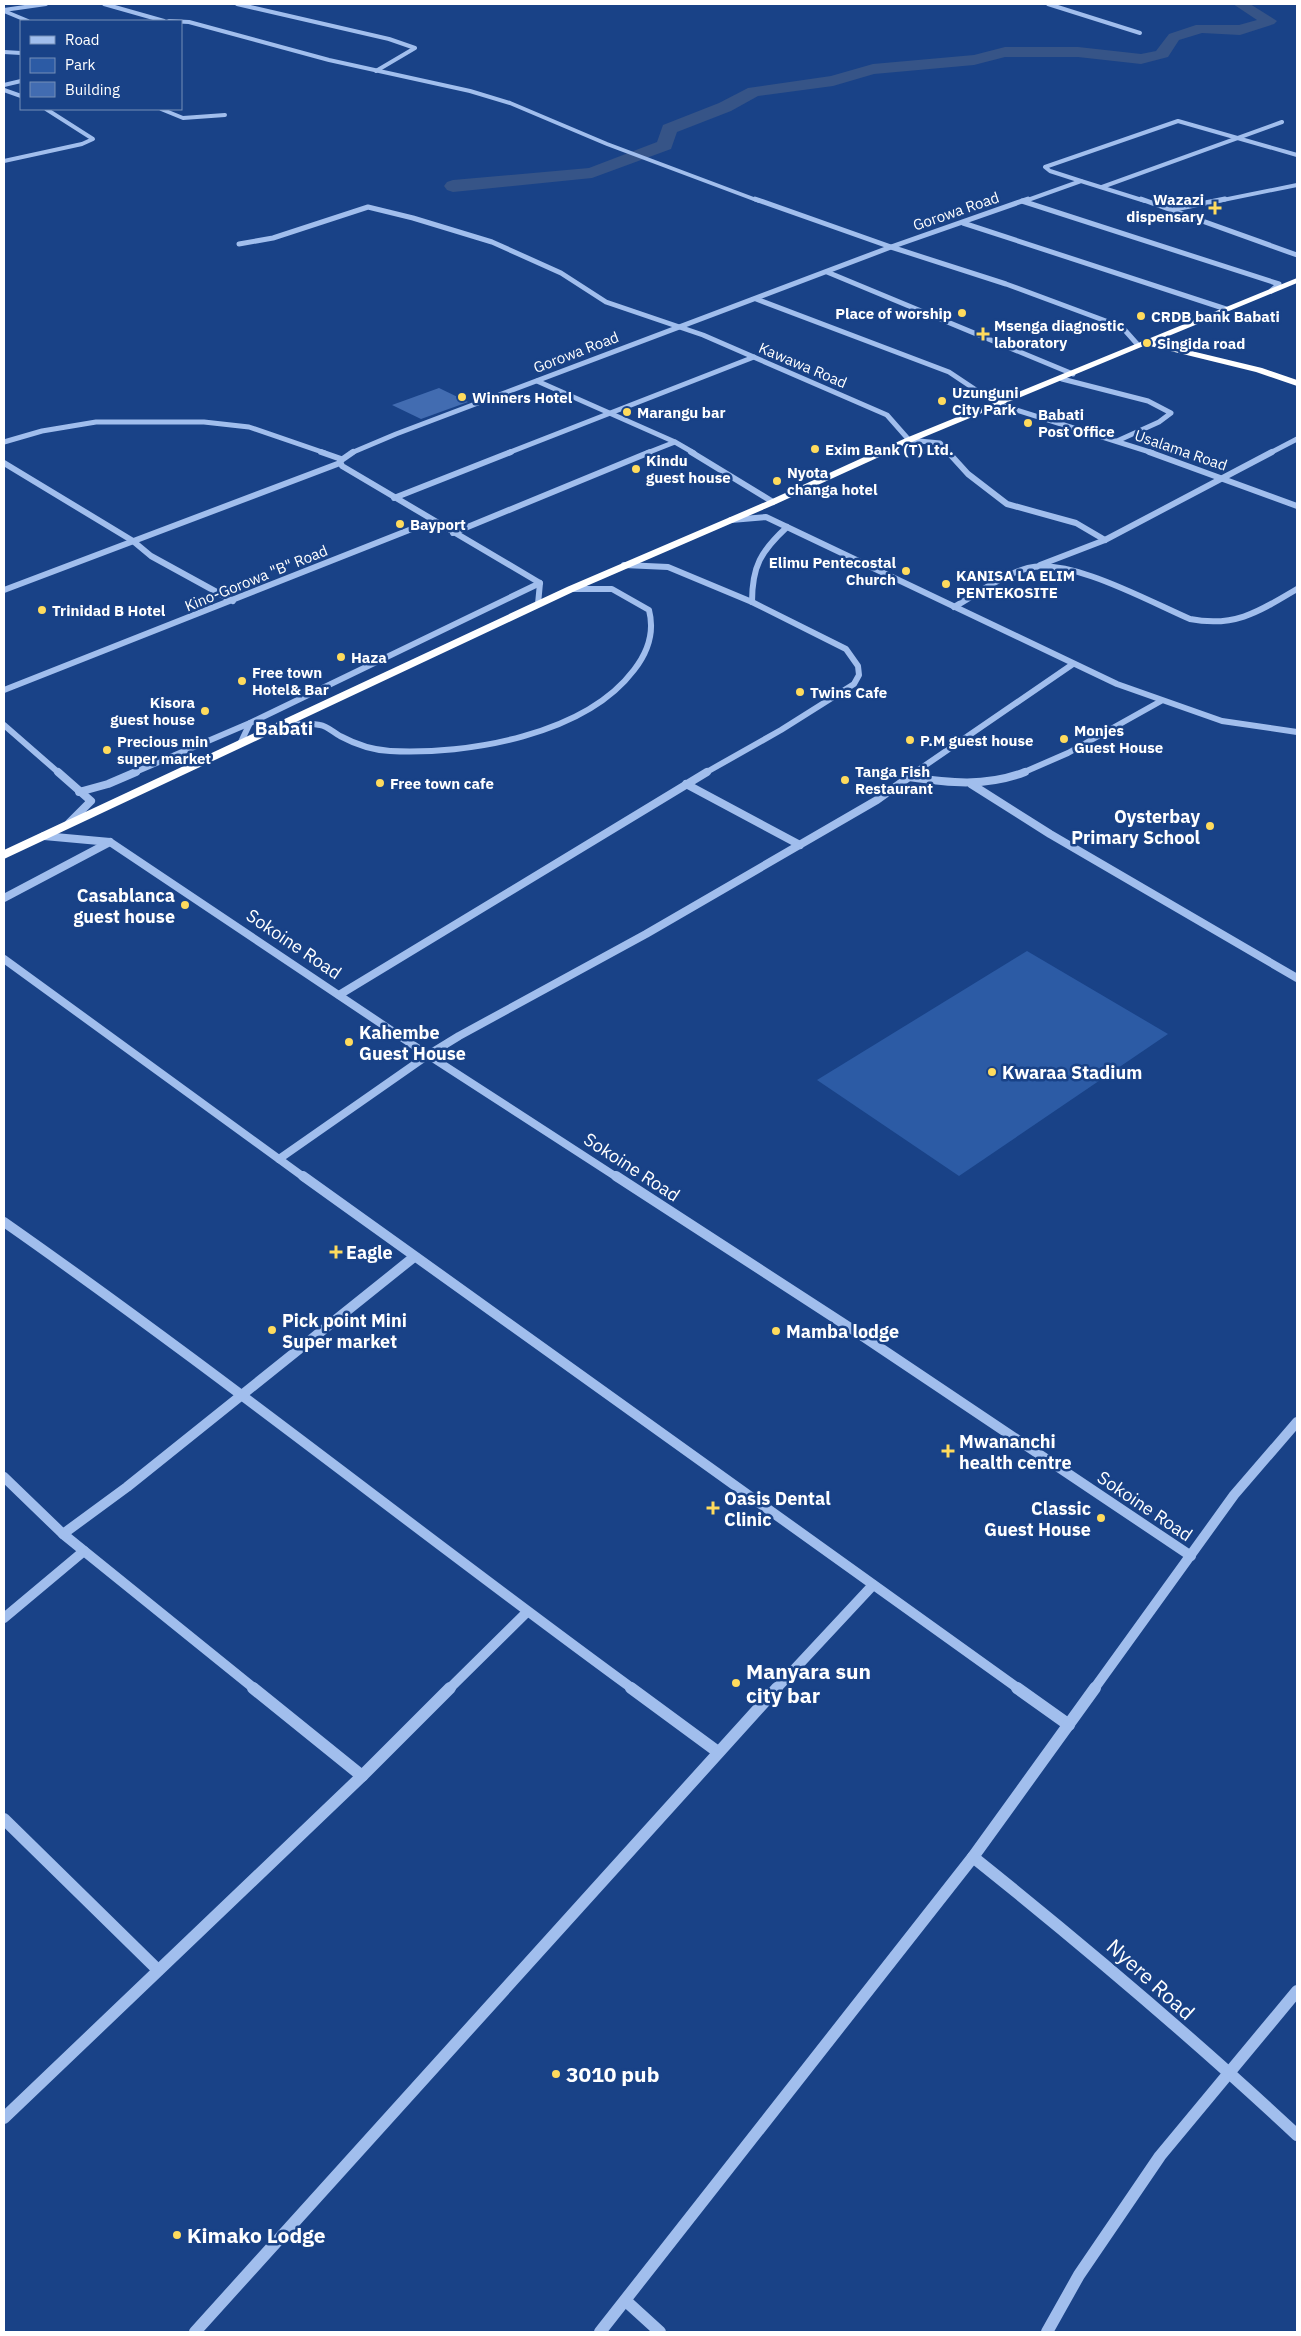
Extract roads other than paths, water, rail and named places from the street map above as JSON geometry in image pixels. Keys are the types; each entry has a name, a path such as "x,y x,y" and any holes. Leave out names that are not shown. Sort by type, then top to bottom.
{"highway":[{"path":"4,855 571,589 773,502 909,440 1111,359 1297,280"},
{"path":"1143,344 1259,370 1297,383"},
{"path":"1111,359 1158,350 1259,370"}],"street":[{"path":"4,10 46,4"},
{"path":"104,4 160,20"},
{"path":"237,4 295,20 389,39 415,48 413,51 376,71"},
{"path":"1048,4 1140,33"},
{"path":"4,10 26,20"},
{"path":"182,22 376,71 470,91 510,103 606,144 689,176 891,247 1006,284 1122,327 1143,344"},
{"path":"4,52 20,53"},
{"path":"4,85 20,80"},
{"path":"4,90 20,96"},
{"path":"4,161 82,144 93,139 48,110"},
{"path":"163,110 183,118 225,115"},
{"path":"1297,155 1178,121 1044,167 1081,181 1173,209 1297,255"},
{"path":"1102,187 1282,122"},
{"name":"Gorowa Road","path":"4,590 340,461 388,438 679,326 756,299 891,247 1081,181"},
{"path":"1173,209 1297,185"},
{"path":"1022,201 1278,284 1272,292"},
{"name":"Kawawa Road","path":"239,244 274,238 365,208 374,207 486,240 561,272 606,302 679,326 887,415 909,440"},
{"path":"963,223 1226,309"},
{"path":"827,272 1073,374"},
{"path":"756,299 949,372 998,404"},
{"path":"394,498 754,357"},
{"path":"1062,379 1148,401 1171,413 1159,422 1117,441"},
{"path":"536,381 675,442 773,502"},
{"name":"Usalama Road","path":"998,404 1117,441 1222,477 1297,506"},
{"path":"4,442 42,432 96,422 204,422 249,427 340,461 432,521 540,582"},
{"path":"954,607 997,582 1105,540 1297,439"},
{"path":"909,440 940,443 968,474 1008,504 1019,509 1076,523 1105,540"},
{"path":"453,533 675,442"},
{"path":"4,463 132,541 151,556 233,601"},
{"path":"731,520 766,517 1072,664 1161,701 1222,721 1297,732"},
{"name":"Kino-Gorowa \"B\" Road","path":"4,690 432,521"},
{"path":"752,602 752,582 757,560 769,543 787,527"},
{"path":"339,994 686,784 781,730 854,684 860,675 854,657 846,650 752,602 668,567 624,566"},
{"path":"1036,566 1076,571 1190,619 1207,624 1235,622 1297,589"},
{"path":"538,604 540,582"},
{"path":"79,792 108,784 250,723 540,582"},
{"path":"278,726 321,725 363,746 390,751 421,751 457,748 492,742 573,718 597,706 627,681 646,652 653,620 649,610 612,589 571,589"},
{"path":"279,1159 428,1055 877,800 1072,664"},
{"path":"909,777 971,784 1008,778 1026,772 1161,701"},
{"path":"240,744 250,723"},
{"path":"4,725 91,801 69,823"},
{"path":"686,784 800,845"},
{"path":"971,784 1050,834 1297,978"},
{"name":"Sokoine Road","path":"44,836 110,842 428,1055 861,1335 1191,1556"},
{"path":"4,898 110,842"},
{"path":"4,959 414,1258 1069,1725"},
{"path":"4,1222 135,1314 242,1393 527,1612 718,1752"},
{"path":"63,1534 127,1486 414,1258"},
{"path":"600,2332 626,2302 973,1857 1234,1495 1297,1422"},
{"path":"4,1477 63,1534 362,1776"},
{"path":"4,1618 84,1551"},
{"path":"195,2332 718,1752 873,1585"},
{"path":"4,2118 362,1776 527,1612"},
{"path":"4,1819 158,1970"},
{"name":"Nyere Road","path":"973,1857 1087,1949 1196,2046 1228,2071 1297,2135"},
{"path":"1047,2332 1079,2275 1160,2156 1228,2071 1297,1992"},
{"path":"626,2302 660,2332"}],"waterway":[{"path":"453,186 592,173 665,145 669,129 725,107 754,92 833,81 873,69 974,60 1005,52 1078,52 1141,59 1162,54 1174,37 1201,28 1240,30 1269,21 1240,4"}],"place":[{"name":"Wazazi dispensary","path":"1215,208"},
{"name":"Place of worship","path":"962,313"},
{"name":"CRDB bank Babati","path":"1141,316"},
{"name":"Msenga diagnostic laboratory","path":"983,334"},
{"name":"Singida road","path":"1147,343"},
{"name":"Winners Hotel","path":"462,397"},
{"name":"Uzunguni City Park","path":"942,401"},
{"name":"Marangu bar","path":"627,412"},
{"name":"Babati Post Office","path":"1028,423"},
{"name":"Exim Bank (T) Ltd.","path":"815,449"},
{"name":"Kindu guest house","path":"636,469"},
{"name":"Nyota changa hotel","path":"777,481"},
{"name":"Bayport","path":"400,524"},
{"name":"Elimu Pentecostal Church","path":"906,571"},
{"name":"KANISA LA ELIM PENTEKOSITE","path":"946,584"},
{"name":"Trinidad B Hotel","path":"42,610"},
{"name":"Haza","path":"341,657"},
{"name":"Free town Hotel& Bar","path":"242,681"},
{"name":"Twins Cafe","path":"800,692"},
{"name":"Kisora guest house","path":"205,711"},
{"name":"Monjes Guest House","path":"1064,739"},
{"name":"P.M guest house","path":"910,740"},
{"name":"Precious min super market","path":"107,750"},
{"name":"Tanga Fish Restaurant","path":"845,780"},
{"name":"Free town cafe","path":"380,783"},
{"name":"Oysterbay Primary School","path":"1210,826"},
{"name":"Casablanca guest house","path":"185,905"},
{"name":"Kahembe Guest House","path":"349,1042"},
{"name":"Kwaraa Stadium","path":"992,1072"},
{"name":"Eagle","path":"336,1252"},
{"name":"Pick point Mini Super market","path":"272,1330"},
{"name":"Mamba lodge","path":"776,1331"},
{"name":"Mwananchi health centre","path":"948,1451"},
{"name":"Oasis Dental Clinic","path":"713,1508"},
{"name":"Classic Guest House","path":"1101,1518"},
{"name":"Manyara sun city bar","path":"736,1683"},
{"name":"3010 pub","path":"556,2074"},
{"name":"Kimako Lodge","path":"177,2235"}],"district":[{"name":"Babati","path":"284,728"}]}
